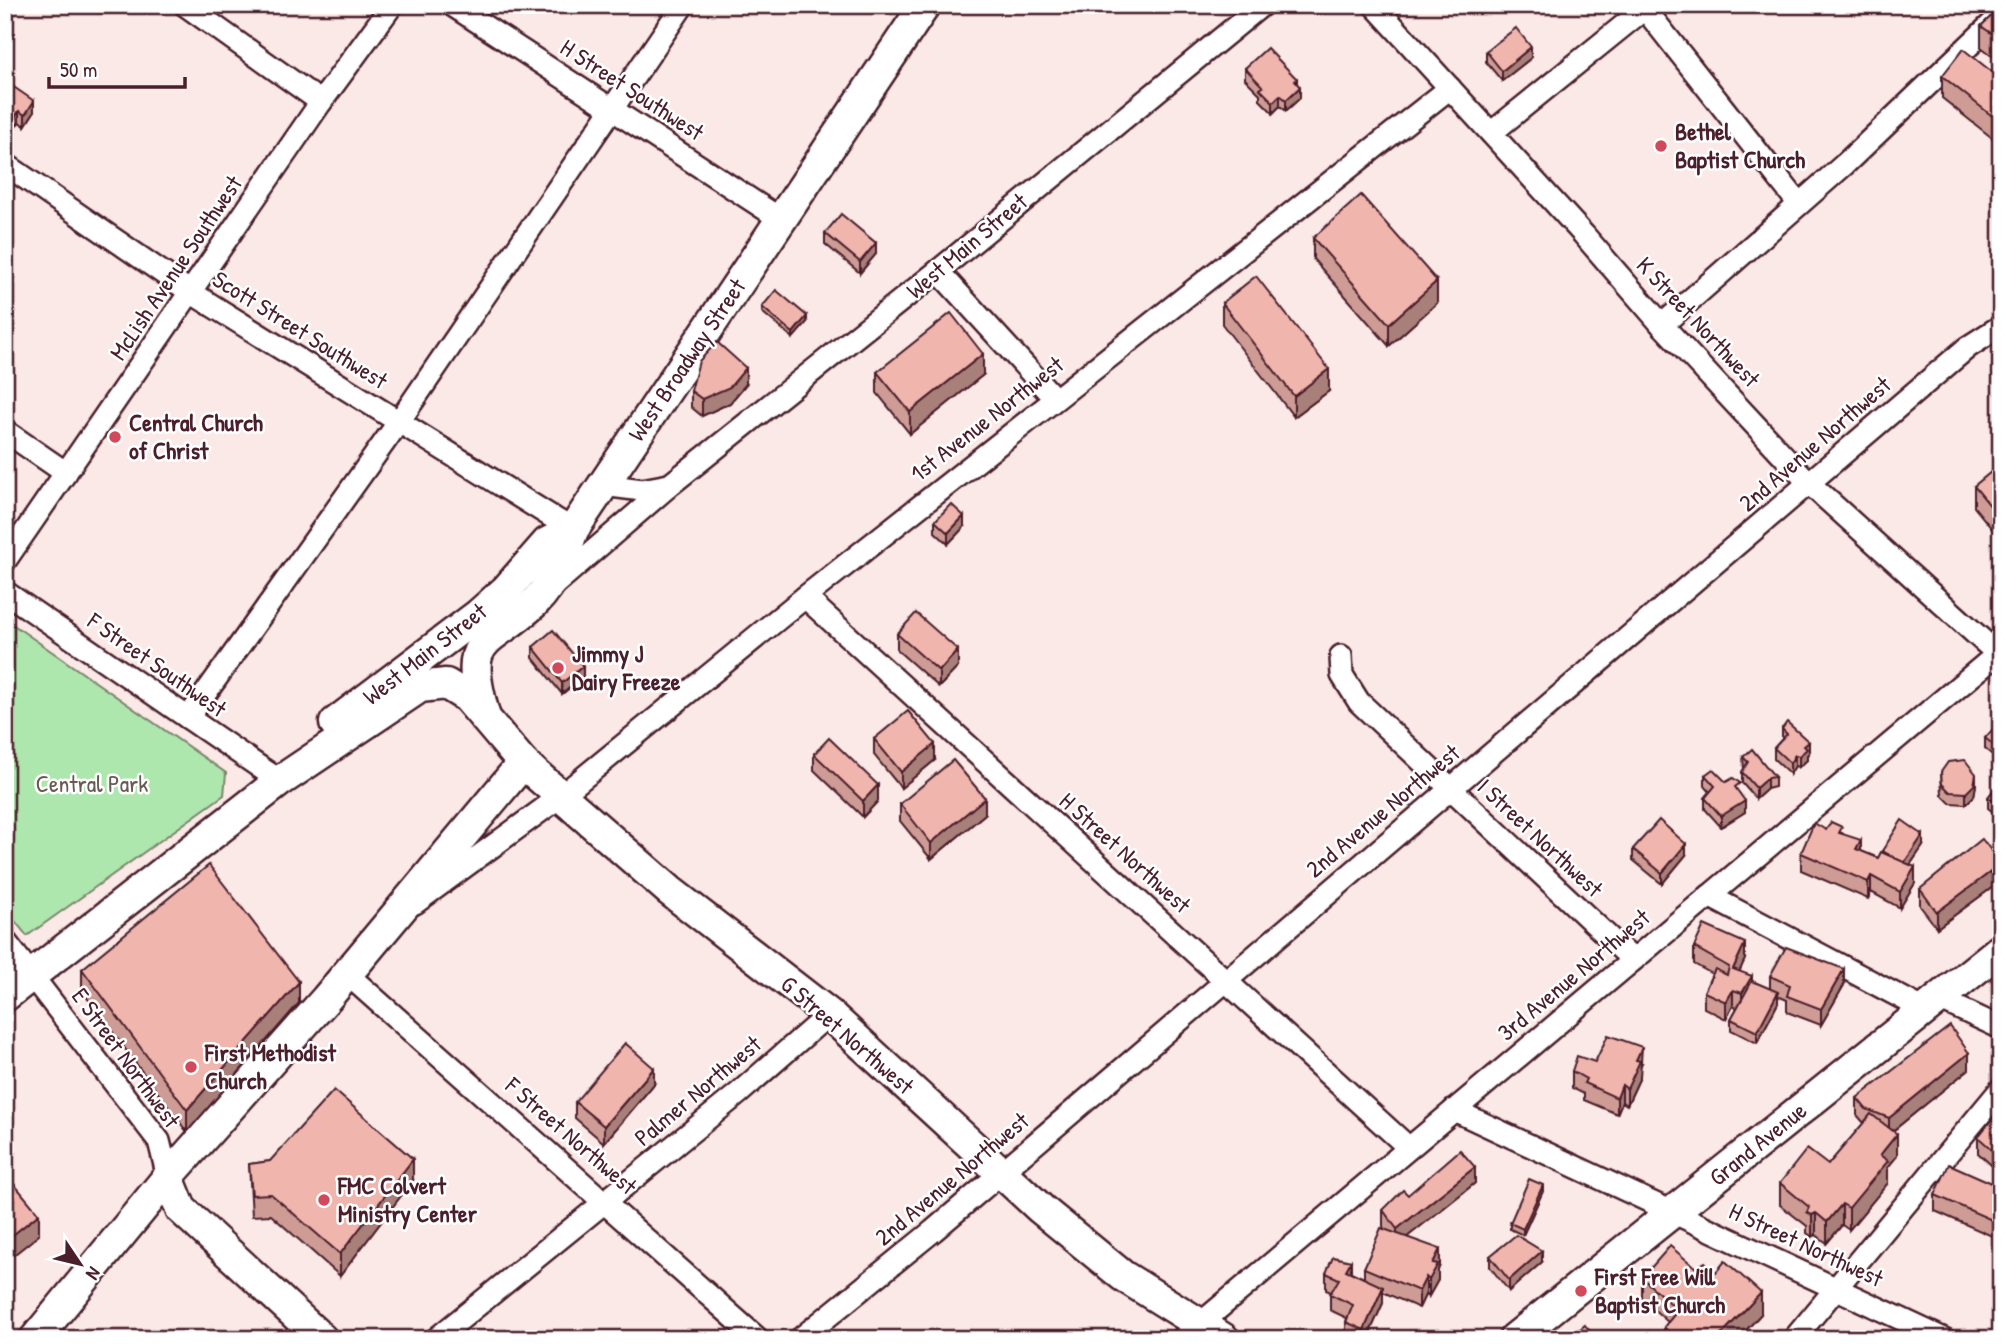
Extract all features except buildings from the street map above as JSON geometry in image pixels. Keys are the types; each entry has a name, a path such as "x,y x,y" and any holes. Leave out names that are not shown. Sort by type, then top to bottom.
{"main road":[{"name":"West Broadway Street","path":"484,714 477,687 475,662 485,639 536,601 558,572 573,530 925,5"},
{"name":"West Main Street","path":"279,781 334,725 478,615 506,590 547,543 573,530"},
{"name":"West Main Street","path":"5,996 279,781 420,687 446,684 467,696 484,714"},
{"name":"G Street Northwest","path":"484,714 523,763 670,891 829,1014 1001,1172 1123,1276 1201,1334"},
{"path":"35,1339 168,1177 347,974 523,763"},
{"name":"Grand Avenue","path":"1514,1339 2001,948"},
{"path":"168,1177 181,1209 322,1339"}],"street":[{"path":"185,5 321,102"},
{"name":"McLish Avenue Southwest","path":"5,561 321,102 392,5"},
{"name":"H Street Southwest","path":"452,5 782,220"},
{"path":"188,718 398,423 683,5"},
{"name":"West Main Street","path":"536,601 671,484 938,271 1262,5"},
{"name":"K Street Northwest","path":"1374,5 1662,325 1810,484 2000,654"},
{"path":"1491,133 1647,7 1799,204"},
{"path":"1662,325 1799,204 2001,15"},
{"name":"1st Avenue Northwest","path":"561,796 805,597 1450,88"},
{"name":"Scott Street Southwest","path":"5,164 192,293 573,530"},
{"path":"938,271 1055,399"},
{"name":"2nd Avenue Northwest","path":"800,1339 1001,1172 1968,347 2001,326"},
{"path":"5,430 66,473"},
{"name":"West Main Street","path":"603,485 642,490 671,484"},
{"name":"F Street Southwest","path":"5,592 279,781"},
{"name":"H Street Northwest","path":"805,597 1409,1148"},
{"name":"3rd Avenue Northwest","path":"1201,1334 1409,1148 2000,654"},
{"name":"I Street Northwest","path":"1341,656 1342,675 1359,702 1448,789 1633,960"},
{"path":"392,919 561,796"},
{"path":"1709,896 1932,1004 2001,1028"},
{"name":"E Street Northwest","path":"5,941 159,1141 168,1177"},
{"name":"F Street Northwest","path":"347,974 758,1339"},
{"name":"Palmer Northwest","path":"436,1339 738,1093 829,1014"},
{"path":"1794,1339 2001,1089"},
{"name":"H Street Northwest","path":"1454,1110 1944,1339"}],"green space":[{"name":"Central Park","path":"5,619 226,773 224,795 27,936 5,909"}],"place":[{"name":"Bethel Baptist Church","path":"1661,146"},
{"name":"Central Church of Christ","path":"115,437"},
{"name":"Jimmy J Dairy Freeze","path":"558,668"},
{"name":"First Methodist Church","path":"191,1067"},
{"name":"FMC Colvert Ministry Center","path":"324,1200"},
{"name":"First Free Will Baptist Church","path":"1581,1291"}]}
